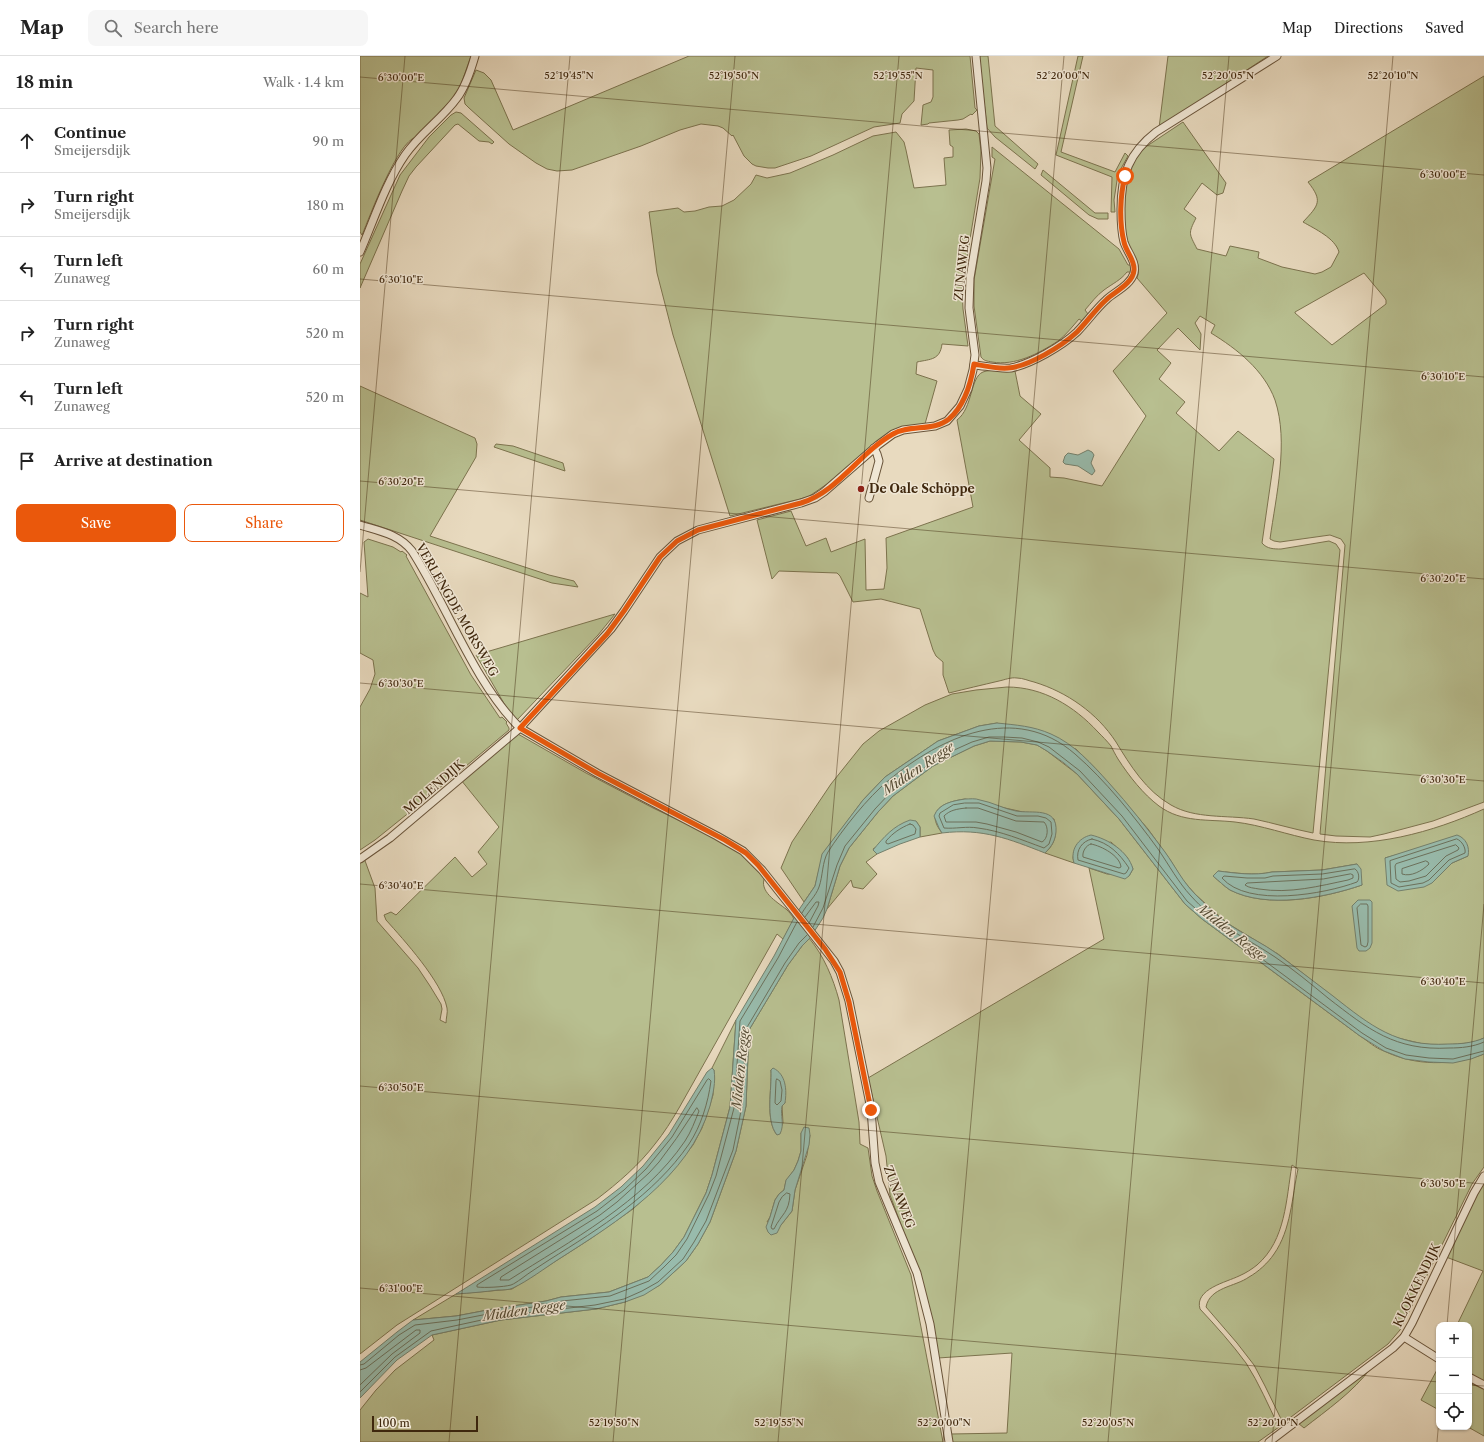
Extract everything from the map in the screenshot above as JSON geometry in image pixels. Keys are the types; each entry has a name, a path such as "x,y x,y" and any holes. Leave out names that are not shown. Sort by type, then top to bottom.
{"street":[{"path":"360,252 399,164 416,142 458,98 468,77 475,56"},
{"name":"ZUNAWEG","path":"949,1442 930,1324 922,1291 911,1257 879,1182 875,1163 871,1110 849,1002 840,972 834,961 758,865 739,848 597,773 520,728 607,634 660,557 677,541 698,530 815,498 829,489 888,437 900,431 935,426 944,422 949,419 962,401 968,389 974,364 974,350 969,308 969,285 987,168 976,56"},
{"path":"974,364 1010,368 1044,354 1073,335 1104,302 1130,280 1134,272 1134,267 1123,237 1122,193 1126,172 1134,154 1156,132 1277,56"},
{"path":"869,498 879,461 878,454 874,448"},
{"name":"VERLENGDE MORSWEG","path":"360,525 394,536 409,546 475,666 505,712 520,728"},
{"name":"MOLENDIJK","path":"360,859 390,838 520,728"},
{"name":"KLOKKENDIJK","path":"1269,1442 1387,1352 1404,1337 1474,1193 1484,1176"},
{"path":"1404,1337 1437,1358"},
{"path":"1472,1379 1484,1385"}],"shaded area":[{"path":"360,56 471,56 459,90 454,97 416,137 409,142 393,165 362,235 360,232"},
{"path":"689,56 970,56 975,108 977,110 972,115 971,114 963,119 921,125 923,105 931,102 933,97 933,70 916,68 914,101 902,114 900,123 874,127 811,156 775,168 756,166 752,164 744,156 733,135 732,136 723,128 718,126 701,124 680,130 641,146 572,170 557,171 547,169 536,163 509,144 465,104 464,98 476,70 484,73 491,80 513,130"},
{"path":"979,56 988,56 995,126 1038,164 1035,169 995,137 987,128"},
{"path":"1078,56 1083,56 1061,152 1115,172 1125,153 1128,156 1118,174 1114,200 1115,212 1111,212 1112,177 1056,155"},
{"path":"1168,56 1268,56 1159,128"},
{"path":"1484,76 1484,802 1433,821 1370,837 1320,834 1345,545 1341,539 1330,535 1280,542 1270,539 1278,487 1281,451 1279,416 1275,400 1264,379 1249,361 1211,333 1215,325 1200,316 1195,323 1201,334 1200,350 1178,328 1157,350 1171,363 1159,379 1185,402 1176,413 1219,451 1238,431 1274,459 1262,543 1264,545 1271,548 1281,549 1329,541 1336,544 1340,550 1313,833 1254,819 1200,815 1190,813 1171,805 1146,785 1139,777 1116,742 1100,722 1080,705 1046,686 1024,679 1012,678 949,693 943,675 943,662 936,656 933,650 920,609 881,599 853,602 837,573 779,571 772,579 757,520 791,511 806,546 826,538 831,552 865,539 866,590 884,589 887,568 886,538 973,507 957,420 966,408 976,380 979,375 986,371 1015,371 1020,396 1041,414 1019,440 1050,468 1050,477 1064,478 1102,486 1146,416 1113,371 1167,313 1137,278 1139,269 1126,238 1124,201 1127,174 1130,171 1129,166 1144,148 1183,122 1226,183 1223,193 1217,195 1202,183 1184,209 1196,218 1190,234 1197,249 1226,256 1230,246 1259,252 1258,258 1282,267 1315,274 1331,267 1339,252 1337,247 1329,238 1303,222 1316,207 1317,203 1316,194 1308,182","holes":["1364,273 1384,297 1386,304 1332,345 1295,313"]},
{"path":"456,112 461,113 494,142 492,144 489,142 479,141 458,124 455,125 416,167 409,176 402,191 360,288 360,264 400,175 429,137"},
{"path":"966,129 976,131 979,134 981,151 980,178 962,288 968,346 942,344 937,356 917,362 916,374 937,381 925,424 901,427 888,433 827,484 808,497 730,516 673,335 657,273 649,212 678,208 684,212 722,206 734,200 751,184 756,175 767,178 790,173 873,136 896,132 904,142 914,188 946,185 944,158 953,157 953,147 950,145 949,130"},
{"path":"992,147 1119,249 1128,265 1131,265 1131,272 1127,272 1119,280 1099,294 1085,310 1088,314 1082,321 1079,319 1058,341 1026,358 1018,361 1001,363 987,361 981,357 974,306 974,280 995,159 992,157"},
{"path":"1043,170 1095,213 1108,213 1108,219 1098,219 1089,215 1041,175"},
{"path":"360,386 475,438 477,444 476,457 430,536 549,575 574,581 578,587 552,583 360,520"},
{"path":"496,444 513,446 563,463 565,471 494,447"},
{"path":"368,539 393,547 407,555 406,556 471,675 500,718 502,717 507,722 506,723 509,730 375,840 360,850 360,707 370,689 375,674 373,660 360,653 360,593 368,597 364,542"},
{"path":"615,614 598,635 517,720 509,712 476,655"},
{"path":"1007,687 1033,690 1045,694 1068,706 1089,723 1108,742 1127,772 1147,796 1159,806 1186,818 1245,823 1314,840 1357,843 1379,841 1423,832 1484,809 1484,1038 1475,1042 1460,1044 1423,1044 1394,1037 1375,1028 1278,954 1227,923 1195,894 1182,879 1148,829 1095,768 1076,749 997,723 979,726 938,741 885,777 863,800 823,854 815,886 804,902 781,868 792,842 831,784 863,744 879,731 925,705 952,694","holes":["1417,849 1468,856 1445,868 1385,858","1357,864 1362,885 1331,894 1296,900 1261,899 1245,896 1230,890 1213,876 1218,871 1259,874 1322,870"]},
{"path":"518,734 586,773 737,850 765,877 764,887 766,891 786,909 794,919 783,939 777,934 674,1117 649,1152 620,1180 597,1199 397,1325 360,1354 360,861 364,858 375,888 377,921 418,968 441,1004 442,1009 440,1020 446,1023 447,1008 438,986 421,962 386,920 384,915 391,912 396,915 455,857 472,877 487,864 478,852 499,827 461,780"},
{"path":"990,741 1021,742 1037,745 1077,774 1119,819 1185,904 1202,919 1381,1050 1408,1059 1434,1063 1459,1061 1484,1054 1484,1167 1472,1184 1400,1330 1388,1344 1283,1423 1254,1365 1206,1307 1208,1300 1212,1295 1243,1280 1259,1270 1266,1264 1280,1245 1290,1213 1298,1169 1292,1165 1283,1218 1274,1244 1267,1255 1249,1271 1213,1287 1202,1296 1199,1302 1200,1309 1224,1335 1246,1363 1279,1427 1258,1442 952,1442 951,1434 1007,1433 1012,1353 938,1358 931,1314 919,1273 890,1195 886,1156 868,1078 1104,939 1089,868 1107,874 1129,876 1133,869 1127,857 1111,842 1074,851 1074,863 1045,853 1055,838 1054,819 965,799 957,800 939,808 936,813 935,818 937,825 942,833 920,837 920,827 916,821 873,849 877,854 866,862 877,874 863,889 853,887 851,880 827,909 840,866 849,848 893,796 933,766 974,746"},
{"path":"809,938 819,952 834,984 839,1000 859,1122 860,1144 868,1148 872,1176 877,1191 911,1275 943,1442 360,1442 360,1410 395,1370 434,1340 432,1335 501,1320 596,1309 625,1302 660,1285 686,1261 698,1244 710,1222 736,1151 746,1106 749,1030 788,965","holes":["771,1070 785,1103 782,1106 783,1123 777,1135 773,1129 770,1113","801,1133 810,1135 807,1155 795,1190 792,1211 781,1225 767,1222 775,1200 784,1190 786,1181 794,1170 798,1161 801,1151"]},
{"path":"736,1020 730,1107 712,1175 706,1193 684,1237 661,1265 648,1277 609,1292 561,1297 546,1301 456,1316 413,1320 456,1294 512,1289 590,1239 633,1209 671,1173 693,1145 702,1128 713,1095 714,1070 712,1068"},
{"path":"1484,1181 1484,1382 1472,1377 1472,1322 1458,1322 1483,1271 1446,1257"},
{"path":"1371,1368 1348,1393 1304,1428 1298,1423"},
{"path":"1436,1372 1436,1408 1421,1400"},
{"path":"1472,1384 1484,1389 1484,1436 1472,1429"}],"water":[{"path":"1088,450 1094,455 1091,463 1095,471 1092,475 1078,466 1065,464 1063,462 1068,453 1078,455"},
{"name":"Midden Regge","path":"997,723 1024,726 1044,731 1059,738 1075,749 1096,769 1145,825 1195,894 1223,920 1279,955 1360,1017 1386,1032 1399,1038 1414,1042 1430,1044 1457,1044 1484,1038 1484,1054 1453,1063 1405,1059 1384,1051 1360,1036 1202,919 1185,904 1119,819 1077,774 1064,763 1037,745 1021,742 990,741 974,746 933,766 893,796 849,848 840,866 823,918 810,938 788,965 749,1030 746,1106 736,1151 710,1222 698,1244 686,1261 660,1285 644,1295 625,1302 596,1309 501,1320 432,1335 397,1360 360,1398 360,1362 413,1320 456,1316 546,1301 561,1297 609,1292 648,1277 661,1265 684,1237 706,1193 712,1175 730,1107 736,1020 774,956 796,914 815,886 822,854 863,800 885,777 938,741 979,726"},
{"path":"965,799 978,799 1007,809 1022,812 1043,813 1048,815 1053,818 1056,824 1056,832 1053,843 1045,853 1007,839 983,833 942,833 934,816 936,812 947,803"},
{"path":"910,820 916,821 920,827 920,837 877,854 873,850 885,836 899,825"},
{"path":"1091,835 1104,839 1122,851 1133,869 1129,876 1125,879 1074,863 1073,854 1076,845 1082,839"},
{"path":"1457,835 1463,838 1467,843 1468,856 1452,863 1432,883 1424,887 1398,891 1387,885 1385,858"},
{"path":"1357,864 1361,869 1362,885 1331,894 1296,900 1261,899 1245,896 1230,890 1213,876 1218,871 1258,874 1322,870"},
{"path":"1358,900 1370,900 1372,902 1372,943 1370,948 1366,951 1359,951 1357,948 1352,906"},
{"path":"712,1068 715,1074 713,1092 710,1106 700,1131 686,1155 669,1176 649,1195 604,1229 519,1285 508,1290 456,1294 595,1207 621,1187 643,1166 669,1134 707,1072"},
{"path":"773,1068 781,1074 786,1088 785,1103 782,1106 782,1127 780,1134 777,1135 773,1129 770,1113 771,1070"},
{"path":"804,1127 809,1128 809,1145 795,1190 792,1211 781,1225 777,1233 771,1235 766,1227 775,1200 784,1190 786,1180 794,1170 798,1161 801,1151 801,1133"}],"place":[{"name":"De Oale Schöppe","path":"861,489"}],"route":[{"path":"871,1110 849,1002 840,972 825,949 758,865 739,848 597,773 520,728 607,634 616,623 653,566 667,549 677,541 698,530 807,502 815,498 829,489 884,439 903,430 938,425 949,419 960,406 968,389 974,364 1000,368 1016,366 1044,354 1073,335 1110,296 1130,280 1134,272 1133,263 1125,245 1122,231 1122,193 1125,176"}]}
